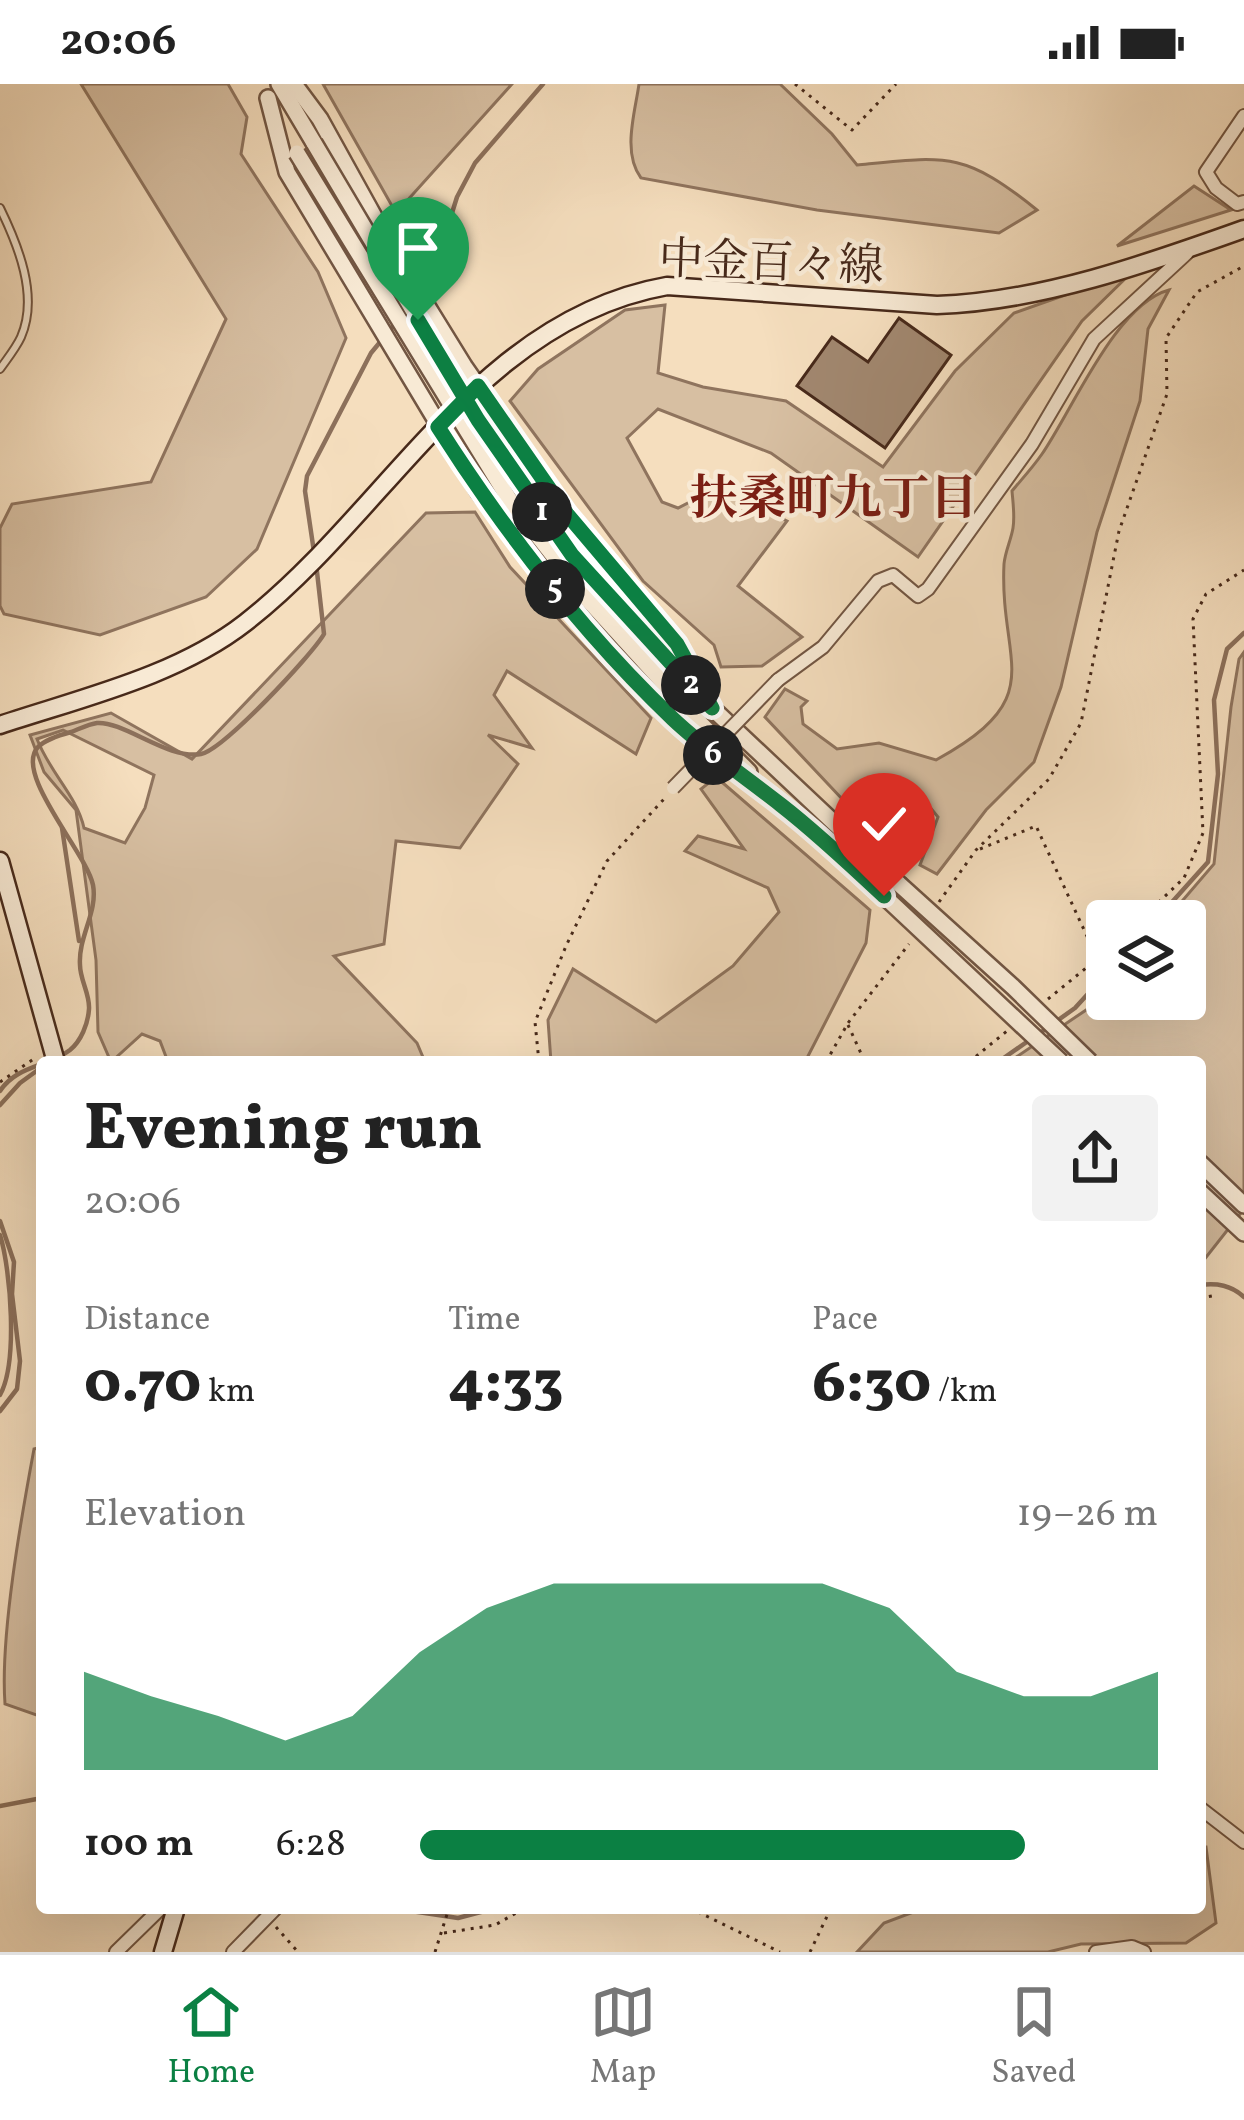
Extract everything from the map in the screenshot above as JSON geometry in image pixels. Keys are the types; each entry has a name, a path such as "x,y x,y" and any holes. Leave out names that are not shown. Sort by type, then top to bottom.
{"main road":[{"name":"中金百々線","path":"0,725 171,664 243,625 478,386 578,315 629,292 668,286 980,304 1192,248 1244,229"},
{"path":"0,861 54,1055"},
{"path":"163,1952 174,1914"}],"street":[{"path":"279,84 478,420 572,555 712,708 1084,1056"},
{"path":"294,84 320,119 478,386 567,514 677,644 712,708"},
{"path":"264,91 509,499 589,601 781,804 1054,1056"},
{"path":"264,91 287,172 479,492 541,573 672,718 724,764 781,804"},
{"path":"1244,116 1206,172 1216,188 1237,204 1244,202"},
{"path":"673,788 778,680 823,647 878,581 893,575 918,596 928,589 1032,444 1094,339 1192,248"},
{"path":"1206,1169 1244,1205"},
{"path":"1206,1198 1244,1233"},
{"path":"1206,1813 1244,1842"},
{"path":"116,1952 155,1914"},
{"path":"233,1952 271,1914"},
{"path":"1096,1952 1132,1947 1144,1952"}],"lane":[{"path":"0,208 28,287 22,335 0,369"}],"path":[{"path":"795,84 852,130 896,84"},
{"path":"939,902 976,850 1049,779 1081,724 1119,531 1167,394 1166,338 1197,292 1244,266"},
{"path":"1161,900 1184,878 1203,833 1193,619 1206,594 1244,570"},
{"path":"538,1056 535,1022 607,861 673,788"},
{"path":"976,850 1036,826 1086,934"},
{"path":"829,1056 848,1023 914,936"},
{"path":"848,1023 862,1056"},
{"path":"0,1082 36,1064"},
{"path":"1206,1297 1217,1295"},
{"path":"273,1914 298,1952"},
{"path":"435,1952 448,1914"},
{"path":"444,1934 495,1925 514,1914"},
{"path":"702,1914 779,1952"},
{"path":"810,1952 828,1914"}],"shaded area":[{"path":"81,84 228,84 247,117 241,154 318,272 346,338 257,549 206,597 100,635 4,614 0,606 0,528 12,504 151,482 226,319"},
{"path":"323,84 512,84 396,213"},
{"path":"639,84 780,84 857,165 953,162 991,177 1037,210 999,233 817,210 641,178 631,144"},
{"path":"1194,186 1231,210 1117,246"},
{"path":"1133,271 1082,321 918,557 771,453 658,409 627,438 662,502 678,508 719,487 787,521 738,586 802,637 762,666 721,667 714,645 643,581 510,401 538,369 625,310 665,305 658,373 703,387 786,401 883,467 955,371 1014,313"},
{"path":"1169,290 1148,329 1140,401 1097,532 1061,687 1034,762 986,810 937,874 920,865 938,817 920,795 860,818 765,717 785,689 807,701 801,707 803,724 837,749 879,743 936,760 995,717 1012,676 1004,564 1014,523 1012,491 1042,454 1114,336 1150,299"},
{"path":"475,512 510,567 651,718 636,754 507,671 494,695 532,748 488,735 518,764 460,848 396,841 384,944 334,956 417,1043 422,1056 166,1056 160,1041 142,1034 118,1056 108,1056 98,1032 96,960 76,810 44,772 30,735 111,713 192,759 426,513","holes":["63,730 154,775 145,808 125,843 84,828 76,805 37,739"]},
{"path":"1244,652 1244,1209 1206,1257 1206,1056 1018,1056 1086,1010 1086,1020 1206,1020 1206,900 1183,900 1214,864 1231,707"},
{"path":"716,777 870,910 866,943 808,1056 551,1056 548,1020 573,969 656,1022 733,966 779,912 768,888 685,851 698,836 744,849 701,789"},
{"path":"34,1449 36,1715 5,1704 4,1676"},
{"path":"1206,1847 1216,1923 1186,1943 1081,1944 1048,1952 857,1952 884,1923 908,1914 1206,1914"}],"building":[{"path":"899,318 951,355 885,448 797,386 832,337 868,362"}],"waterway":[{"path":"422,293 431,280 457,197 475,163 543,84"},
{"path":"314,552 307,476 371,353 395,324"},
{"path":"61,1056 77,1042 87,1020 80,955 93,905 93,885 35,775 33,759 38,747 97,723 188,754 212,749 266,700 324,634 316,563"},
{"path":"1174,900 1208,862 1218,774 1214,700 1227,649 1244,633"},
{"path":"62,828 79,941"},
{"path":"1040,1033 1086,996"},
{"path":"1007,1056 1031,1039"},
{"path":"0,1091 15,1076 36,1066"},
{"path":"0,1105 36,1071"},
{"path":"0,1221 14,1262 12,1294 20,1361 17,1389 0,1411"},
{"path":"0,1235 11,1316 9,1362 0,1395"},
{"path":"1206,1284 1224,1286 1244,1297"},
{"path":"0,1806 36,1799"},
{"path":"431,1914 458,1918 473,1914"}],"district":[{"name":"扶桑町九丁目","path":"834,497"}],"route":[{"path":"418,320 478,420 572,555 712,708 677,644 567,514 478,386 438,427 479,492 541,573 672,718 724,764 781,804 884,896"}]}
